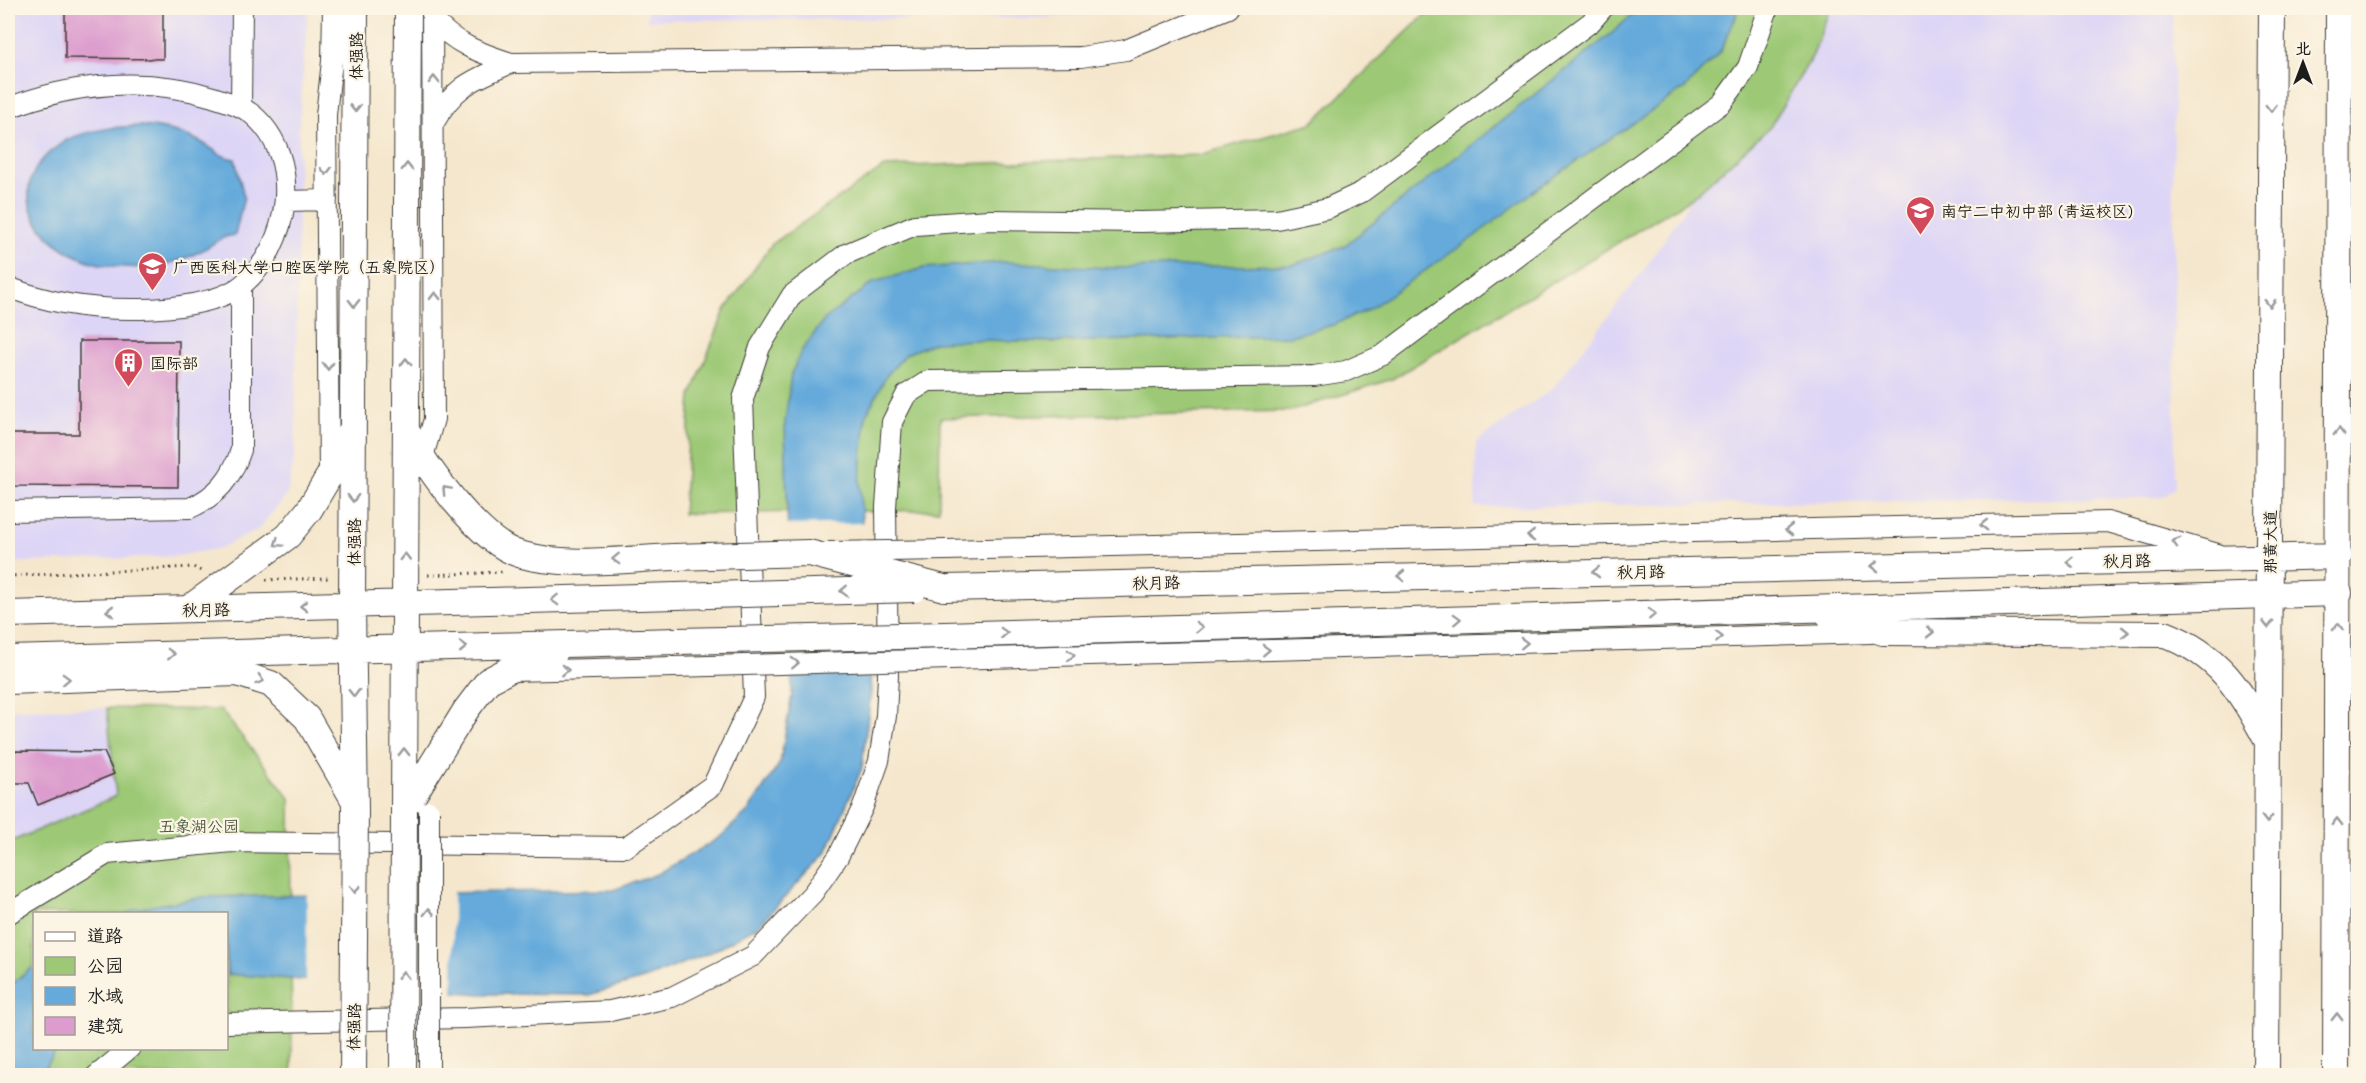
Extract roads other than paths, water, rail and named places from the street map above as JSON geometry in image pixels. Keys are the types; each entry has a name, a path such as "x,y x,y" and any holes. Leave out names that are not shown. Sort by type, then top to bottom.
{"main road":[{"name":"体强路","path":"353,1076 356,806 352,605 355,8"},
{"path":"403,1076 408,8"},
{"name":"那黄大道","path":"2266,1076 2272,8"},
{"path":"2336,1076 2339,8"},
{"path":"188,609 288,536 309,510 328,478 353,424"},
{"path":"405,430 434,478 486,533 516,554 553,561 808,553 944,588"},
{"name":"秋月路","path":"8,614 944,588 2339,556"},
{"path":"8,659 677,641 948,647 1812,609 2339,593"},
{"path":"1812,609 1883,632 2165,634 2187,642 2215,661 2242,693 2268,742"},
{"path":"404,810 488,681 526,661 580,644"},
{"path":"8,681 237,673 271,684 307,718 356,806"}],"street":[{"path":"242,8 242,106"},
{"path":"328,478 326,115 332,61 333,8"},
{"path":"432,13 447,35 476,52 511,63 1081,57 1126,50 1228,8"},
{"path":"8,914 107,854 232,842 626,847 713,785 754,697 743,399 760,347 792,295 846,254 915,225 989,220 1141,222 1277,219 1328,208 1362,192 1591,22 1603,8"},
{"path":"228,1023 499,1017 610,1011 672,997 753,956 813,892 838,857 863,807 879,761 886,716 888,676 886,507 892,422 906,395 928,381 1314,376 1346,371 1383,355 1722,103 1748,67 1768,8"},
{"path":"405,518 434,419 435,121 432,13"},
{"path":"435,121 448,97 475,79 511,63"},
{"path":"8,108 37,97 73,88 115,85 153,85 196,92 242,106 256,117 272,139 283,170 286,201 274,244 241,286 200,303 155,309 116,310 80,307 8,287"},
{"path":"286,201 327,200"},
{"path":"8,511 190,508 212,498 235,470 241,450 241,286"},
{"path":"808,553 2108,522 2232,558"},
{"path":"506,671 674,667 948,647 1883,632"},
{"path":"429,769 429,1076"},
{"path":"96,1076 128,1050"}],"water":[{"path":"1640,8 1737,8 1736,17 1720,52 1685,88 1542,185 1471,239 1368,310 1333,325 1290,336 1058,342 979,340 935,342 906,354 887,375 866,415 860,482 871,691 862,768 826,853 758,926 711,952 647,978 589,995 480,994 228,974 228,912 129,912 203,897 613,890 658,874 719,838 749,810 780,763 792,695 785,423 791,374 802,350 825,319 874,282 924,268 1004,262 1108,268 1292,265 1344,246 1612,33"},
{"path":"141,126 162,128 183,134 235,159 244,197 235,235 220,239 204,250 176,262 151,267 112,266 81,258 48,236 36,221 30,204 29,187 36,169 50,152 69,139 104,129"},
{"path":"33,967 33,1050 56,1050 41,1075 8,1075 8,987"}],"place":[{"name":"南宁二中初中部 (青运校区)","path":"1920,236"},
{"name":"广西医科大学口腔医学院（五象院区）","path":"152,292"},
{"name":"国际部","path":"129,388"}],"park label":[{"name":"五象湖公园","path":"199,825"}]}
